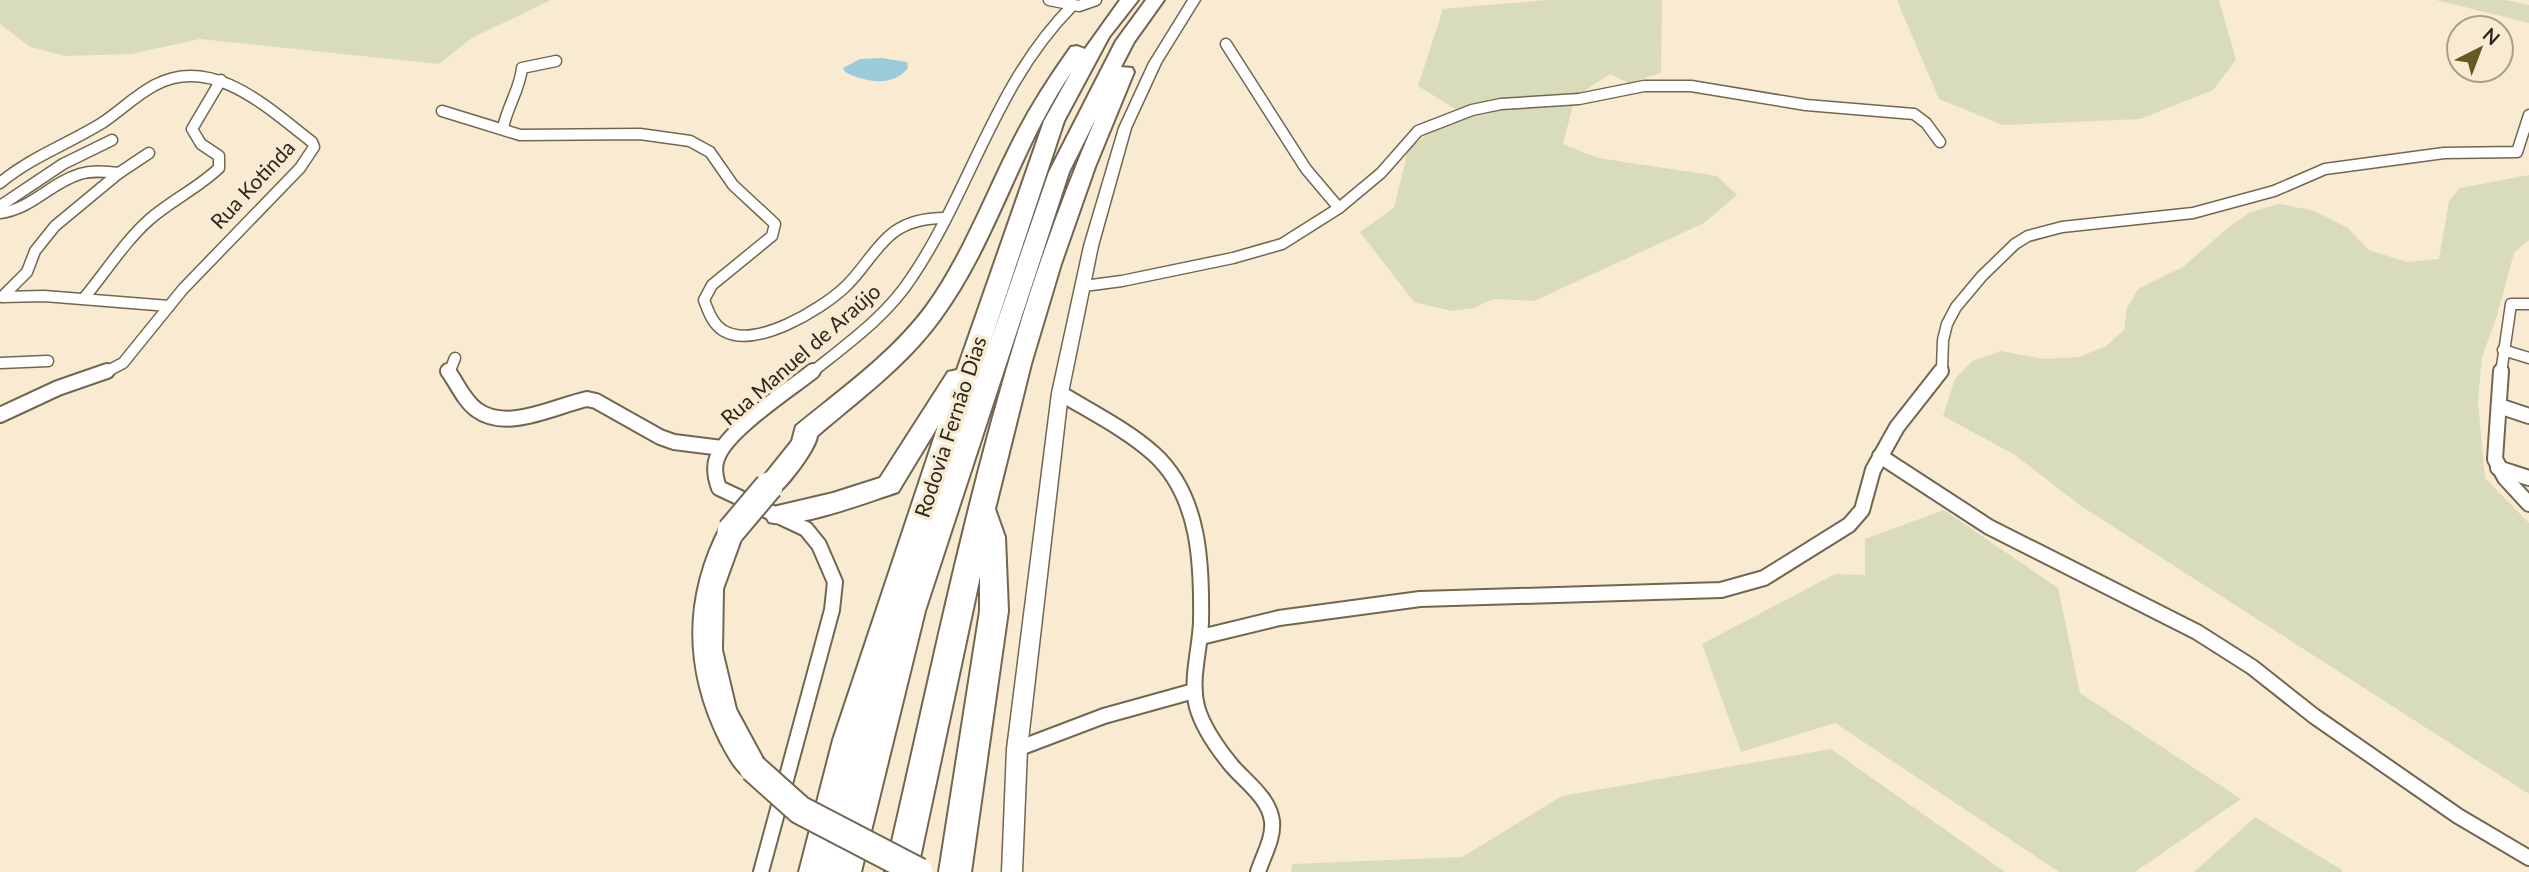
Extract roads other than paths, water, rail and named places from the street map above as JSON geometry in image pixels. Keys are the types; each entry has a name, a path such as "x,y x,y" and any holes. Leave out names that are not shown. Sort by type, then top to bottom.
{"highway":[{"path":"919,872 800,810 753,768 727,726 713,680 706,612 713,573 731,531 804,443 806,432 911,338 933,313 953,281 1056,77 1116,0"},
{"name":"Rodovia Fernão Dias","path":"815,872 848,740 1054,121 1101,36 1129,0"},
{"path":"901,872 984,506 1018,374 1070,201 1157,0"},
{"name":"Rodovia Fernão Dias","path":"845,872 911,611 1059,172 1125,41 1157,0"},
{"path":"1071,87 1092,31"},
{"path":"778,514 834,503 889,485 979,342"},
{"path":"955,872 994,611 992,537 984,506"}],"street":[{"path":"1049,0 1072,6 1085,5 1096,0"},
{"path":"1012,872 1017,749 1060,393 1091,246 1125,128 1155,63 1194,0"},
{"name":"Rua Manuel de Araújo","path":"761,872 832,610 835,582 819,545 806,529 719,488 714,478 714,468 722,448 870,323 905,289 945,218 1015,80 1056,21 1072,6"},
{"path":"1226,44 1306,169 1339,208"},
{"path":"503,128 506,112 522,81 522,68 556,61"},
{"name":"Rua Kotinda","path":"0,183 29,159 98,125 157,84 187,75 222,80 312,142 314,147 300,169 241,226 169,306 123,363 58,388 1,416"},
{"path":"84,298 148,221 174,201 199,187 219,168 219,156 201,144 192,129 222,80"},
{"path":"1084,286 1122,281 1271,249 1295,237 1339,208 1381,173 1418,131 1452,116 1501,104 1579,99 1644,86 1691,86 1796,103 1914,114 1920,117 1940,142"},
{"path":"442,111 503,128 510,134 650,134 690,141 710,152 733,185 775,224 772,236 712,285 704,300 710,318 724,332 742,337 771,332 844,288 890,235 906,224 927,218 945,218"},
{"path":"1201,638 1279,618 1420,599 1671,589 1721,590 1745,584 1784,567 1849,525 1862,510 1873,470 1896,427 1942,369 1942,340 1956,307 1982,276 2015,244 2028,236 2081,224 2193,213 2267,194 2325,169 2444,153 2523,153 2529,115"},
{"path":"0,206 63,164 112,140"},
{"path":"1,297 27,271 34,251 55,226 118,173 149,153"},
{"path":"0,212 24,206 74,174 86,170 118,173"},
{"path":"1,297 84,298 121,304 169,306"},
{"path":"2529,303 2511,304 2503,349 2495,459 2511,487 2529,504"},
{"path":"2503,349 2529,358"},
{"path":"455,358 448,371 473,407 485,415 515,418 587,399 596,401 660,437 674,442 722,448"},
{"path":"0,363 48,361"},
{"path":"1060,393 1129,435 1157,456 1185,496 1198,552 1201,638 1194,691 1198,709 1217,748 1261,797 1272,820 1270,836 1258,872"},
{"path":"2499,406 2529,416"},
{"path":"1880,456 1989,527 2197,632 2252,667 2314,716 2458,816 2529,858"},
{"path":"2498,468 2529,478"},
{"path":"1017,749 1077,723 1150,700 1194,691"}],"water":[{"path":"882,58 907,62 908,68 894,78 878,81 853,76 843,68 860,59"}]}
